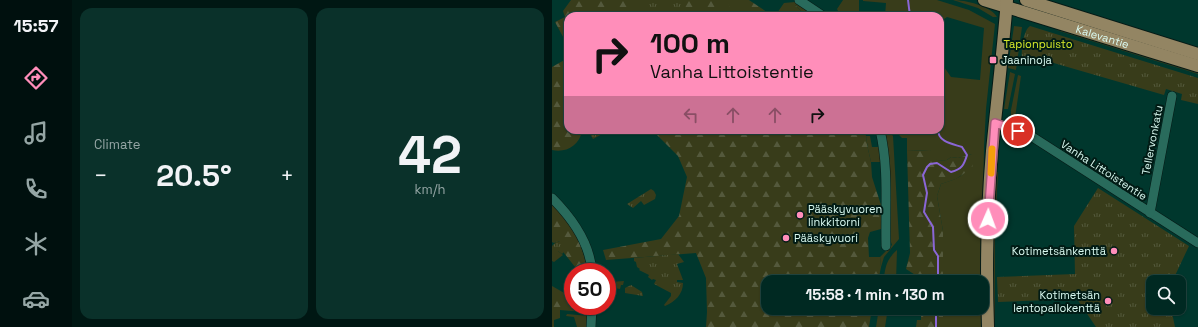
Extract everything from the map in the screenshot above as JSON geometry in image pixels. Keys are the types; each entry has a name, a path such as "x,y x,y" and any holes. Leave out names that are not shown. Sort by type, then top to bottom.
{"main road":[{"name":"Kalevantie","path":"984,0 1007,4 1198,66"},
{"name":"Kalevantie","path":"1026,0 1198,54"},
{"path":"988,327 988,234 990,188 1007,4"}],"street":[{"path":"799,0 817,12"},
{"name":"Tellervonkatu","path":"1150,213 1172,96"},
{"name":"Vanha Littoistentie","path":"995,123 1031,136 1150,213 1198,242"},
{"path":"881,134 884,148 886,172 886,246"},
{"path":"552,198 564,210 578,230 588,250 591,263"},
{"path":"591,327 592,315"}],"green space":[{"path":"571,0 749,0 767,12 564,12 564,14 563,11"},
{"path":"635,0 688,0 678,12 642,12"},
{"path":"727,0 735,0 752,12 731,12"},
{"path":"843,0 859,0 859,12 838,12 837,9"},
{"path":"863,0 937,0 969,10 995,24 986,109 984,147 982,275 943,275 943,231 937,196 941,184 962,175 972,154 937,161 930,150 907,151 907,138 902,138 898,134 944,134 944,67 951,77 980,80 984,28 947,17 944,19 944,12 885,12 886,3"},
{"path":"953,0 971,2 984,7 994,13 997,17 993,17 978,8"},
{"path":"795,2 811,12 802,12 795,5"},
{"path":"795,2 795,5 802,12 778,12 784,3"},
{"path":"564,18 564,39 555,22"},
{"path":"1014,26 1022,27 1016,70 1008,68"},
{"name":"Tapionpuisto","path":"1030,26 1198,78 1198,104 1181,100 1182,94 1166,89 1164,95 1040,59 1022,65 1022,50 1025,33"},
{"path":"1056,30 1072,32 1198,71 1198,74"},
{"path":"564,60 564,134 581,134 578,141 571,147 557,151 552,150 552,67"},
{"path":"1010,72 1015,74 1008,109 1004,109"},
{"path":"1018,75 1021,76 1015,118 1030,128 1011,121 1011,110"},
{"path":"590,134 602,134 593,139"},
{"path":"656,134 866,134 871,162 872,177 881,205 881,229 870,232 868,238 869,257 880,257 881,267 879,275 761,275 761,315 871,315 869,327 706,327 706,278 696,253 606,260 603,250 661,239 679,216 687,177 678,156"},
{"path":"884,134 891,134 893,136 899,239 884,257 881,267 880,257 892,245 890,239"},
{"path":"866,136 870,136 872,147 880,147 881,162 871,162"},
{"path":"930,150 935,152 937,161 972,154 974,159 972,168 956,179 941,184 937,196 943,231 943,275 915,275 906,269 910,253 907,151"},
{"path":"997,172 995,228 995,327 993,327 993,230"},
{"path":"1098,188 1189,246 1175,275 1146,275 1146,315 1172,315 1175,327 1096,327 1077,299 998,302 997,277 1075,274 1074,226"},
{"path":"651,189 656,195 655,199 644,205 641,201 633,208 627,204"},
{"path":"552,205 565,219 576,235 585,263 572,263 564,253 559,241 554,243 552,242"},
{"path":"557,241 561,242 565,247 562,254 558,251 552,251 552,246"},
{"path":"897,250 896,275 884,275 888,261"},
{"path":"552,251 558,251 563,255 554,262 552,261"},
{"path":"678,254 684,262 677,264 683,280 677,280 677,282 683,283 682,291 678,297 665,306 664,305 671,296 671,293 654,284 656,280 652,280 648,277 649,275 639,270 640,269 637,267 634,258"},
{"path":"624,281 620,289 616,288 616,282"},
{"path":"631,285 642,292 643,296 625,293 625,288"},
{"path":"552,286 564,293 564,310 560,310 560,318 554,320 554,327 552,327"},
{"path":"878,315 887,315 885,327 876,327"},
{"path":"921,315 943,315 943,327 916,327 917,320 921,320"},
{"path":"943,315 983,315 983,327 943,327"},
{"path":"566,316 589,316 588,327 577,327 574,317"}],"waterway":[{"name":"Jaaninoja","path":"908,0 910,12"},
{"name":"Jaaninoja","path":"938,275 938,256 934,250 933,227 924,212 927,193 923,175 930,164 937,163 951,172 958,169 964,164 967,155 962,147 943,140 939,134"},
{"name":"Jaaninoja","path":"936,315 936,327"}],"slow traffic":[{"path":"991,173 992,149"}],"place":[{"name":"Jaaninoja","path":"993,60"},
{"name":"Pääskyvuoren linkkitorni","path":"800,215"},
{"name":"Pääskyvuori","path":"786,238"},
{"name":"Kotimetsänkenttä","path":"1114,251"},
{"name":"Kotimetsän lentopallokenttä","path":"1108,301"}],"route":[{"path":"988,219 995,123 1018,131"}]}
